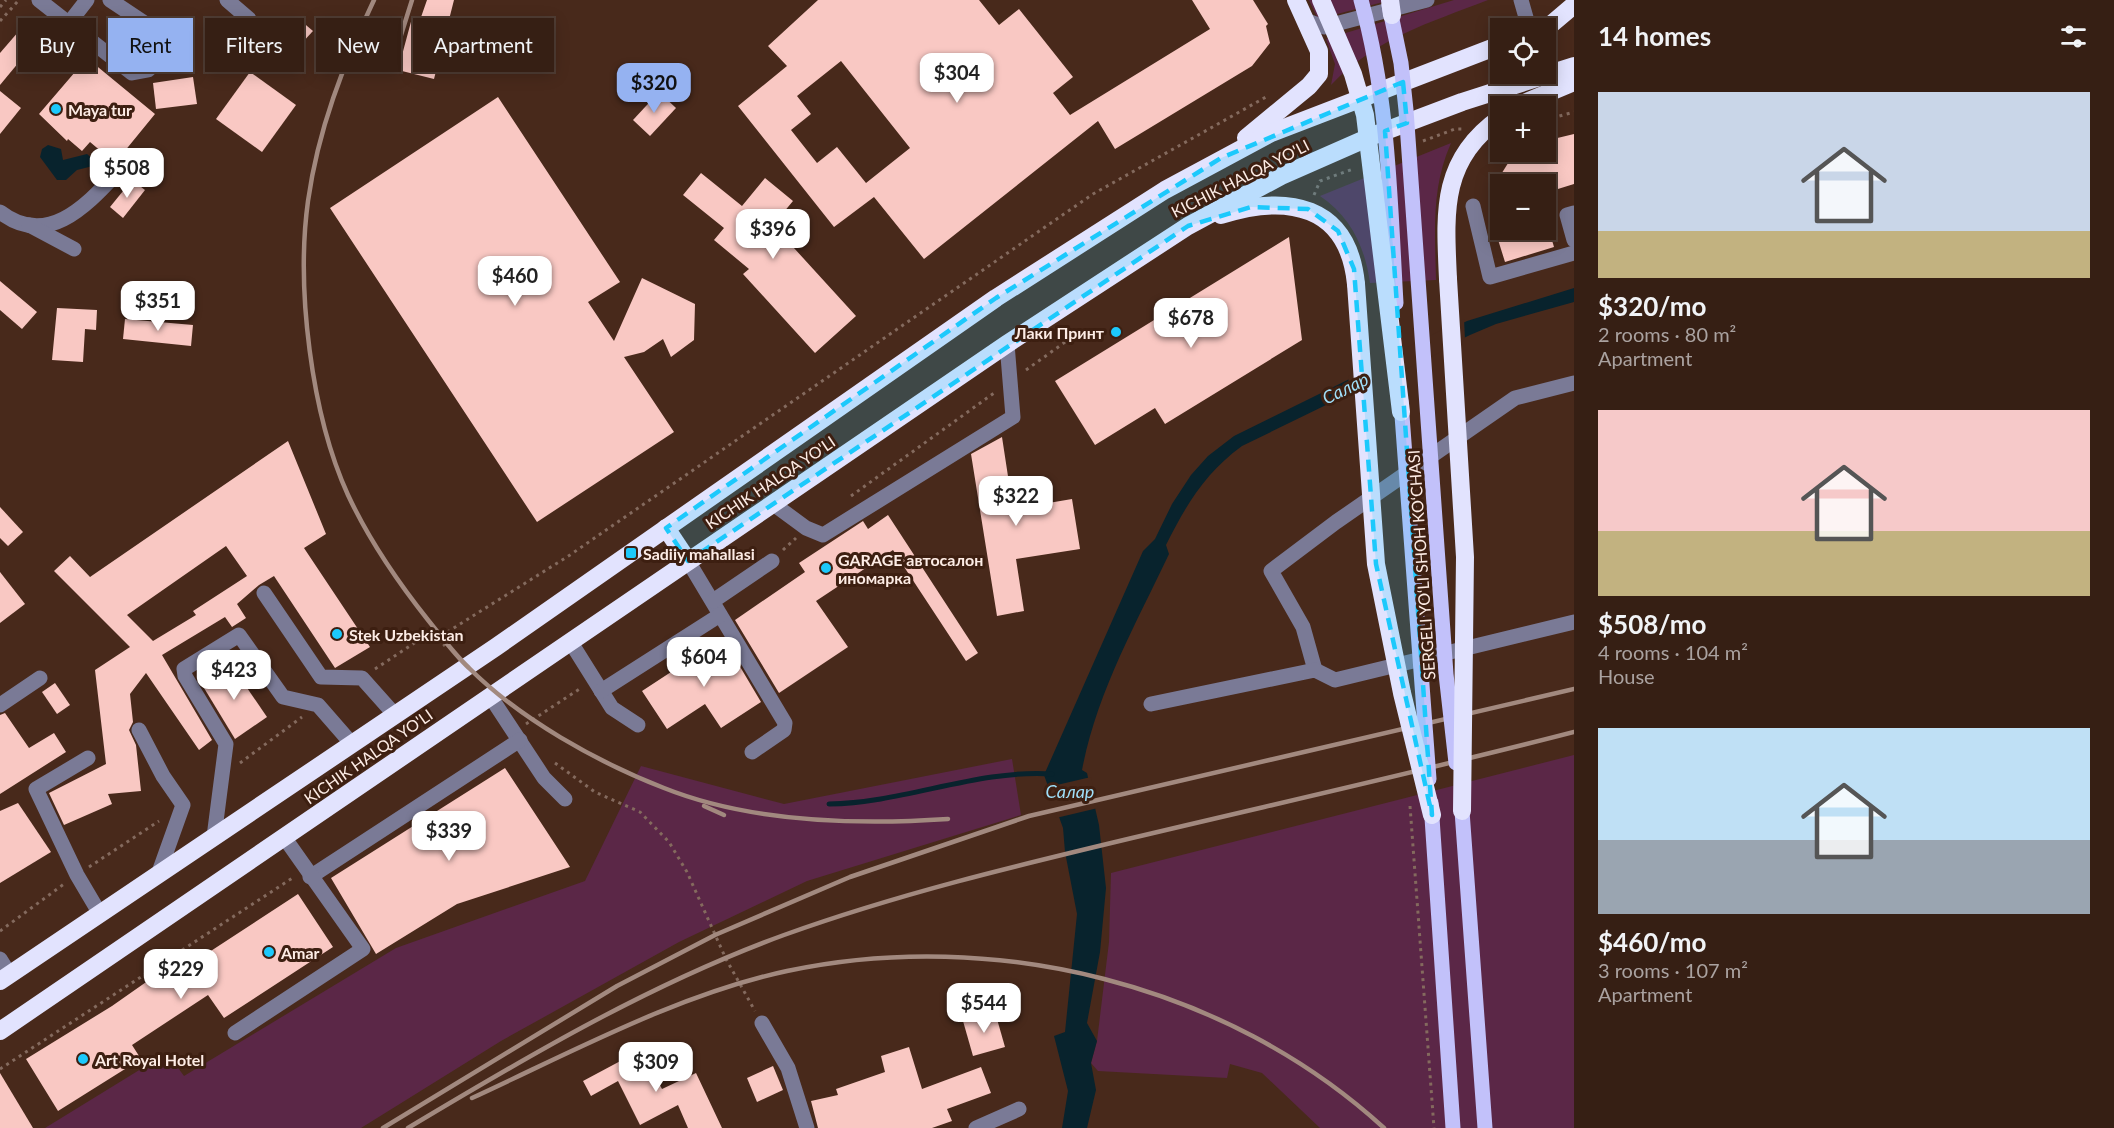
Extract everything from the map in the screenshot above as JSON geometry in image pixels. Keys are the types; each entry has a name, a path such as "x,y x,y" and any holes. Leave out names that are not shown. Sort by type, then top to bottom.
{"highway":[{"path":"1221,158 1310,86 1319,74 1319,51 1296,0"},
{"path":"1321,0 1353,74 1365,115 1401,412"},
{"path":"1556,20 1574,5"},
{"path":"1556,26 1574,21"},
{"name":"KICHIK HALQA YO'LI","path":"5,978 395,715 996,298 1165,190 1221,158 1281,129 1490,49"},
{"name":"KICHIK HALQA YO'LI","path":"0,1030 1007,344 1188,226 1234,200 1336,151 1462,102 1574,66"},
{"path":"1541,96 1574,82"},
{"path":"1462,811 1465,557 1446,223 1450,186 1464,152 1490,126"},
{"path":"1188,226 1251,207 1281,205 1308,209 1330,223 1341,235 1353,262 1376,564 1402,693 1432,815"},
{"path":"666,528 688,561"}],"main road":[{"name":"SERGELI YO‘LI SHOH KO‘CHASI","path":"1361,0 1374,49 1384,123 1401,412 1453,1128"},
{"name":"SERGELI YO‘LI SHOH KO‘CHASI","path":"1390,5 1406,110 1446,674 1462,811 1485,1128"}],"street":[{"path":"39,0 62,18"},
{"path":"73,18 87,0"},
{"path":"96,44 132,73 148,70 163,56 160,34 110,0"},
{"path":"227,0 248,18"},
{"path":"1305,20 1324,27 1427,0"},
{"path":"1521,0 1526,18"},
{"path":"26,224 59,224 91,201 115,175"},
{"path":"1473,206 1490,277 1574,253"},
{"path":"0,212 74,249"},
{"path":"1574,213 1567,215 1574,240"},
{"path":"772,504 806,528 824,535 1013,417 1007,344"},
{"path":"1315,670 1303,627 1271,571 1336,522 1515,398 1574,382"},
{"path":"688,561 785,723 784,730 752,752"},
{"path":"712,601 772,561"},
{"path":"264,593 321,677 362,678 395,715"},
{"path":"598,685 720,615"},
{"path":"1151,704 1315,670 1335,680 1574,622"},
{"path":"214,837 226,744 185,676 184,669 232,637 239,635 283,697 318,705 352,744"},
{"path":"570,641 612,708 638,724"},
{"path":"0,705 40,678"},
{"path":"490,696 544,778 565,799"},
{"path":"139,730 163,776 183,805 158,875"},
{"path":"310,877 518,736"},
{"path":"88,758 36,789 77,875 100,914"},
{"path":"236,1033 363,949 310,877 284,837"},
{"path":"0,959 5,978"},
{"path":"762,1023 788,1068 807,1128"},
{"path":"976,1128 1019,1109"}],"path":[{"path":"0,7 6,0"},
{"path":"0,21 19,0"},
{"path":"362,678 419,640 438,637 570,555 1093,194 1272,93"},
{"path":"1556,117 1574,112"},
{"path":"1413,145 1455,129 1484,130"},
{"path":"1308,209 1320,181 1362,165"},
{"path":"845,500 1068,340 1067,322"},
{"path":"772,561 806,528"},
{"path":"438,637 445,646"},
{"path":"518,736 598,685"},
{"path":"554,762 595,792 640,812 669,842 687,872 726,959 762,1023"},
{"path":"0,1069 290,878 310,877"}],"highlighted area":[{"path":"1403,82 1407,123 1385,131 1432,815 1376,564 1354,269 1338,231 1308,209 1251,207 1188,226 688,561 666,528 996,298 1221,158"}],"shaded area":[{"path":"1309,0 1391,0 1318,19"},
{"path":"1454,0 1488,0 1424,25 1385,44 1366,55 1331,85 1335,64 1326,39"},
{"path":"1451,143 1437,193 1436,280 1370,283 1368,270 1355,234 1340,213 1320,196"},
{"path":"1574,755 1574,1128 1320,1128 1262,1073 1230,1064 1227,1078 1098,1071 1091,1063 1097,1041 1109,942 1111,873"},
{"path":"1012,759 1021,815 807,881 679,942 501,1041 361,1128 45,1128 167,1053 184,1076 396,948 585,881 641,766 784,804"}],"water":[{"path":"48,145 61,149 63,160 87,154 94,160 93,166 77,170 66,180 57,180 40,157 42,149"},
{"name":"Салар","path":"1574,288 1574,302 1496,324 1470,335 1242,446 1217,467 1181,516 1166,545 1169,554 1107,686 1097,713 1082,770 1087,773 1099,825 1106,888 1100,952 1087,1023 1097,1041 1091,1063 1096,1090 1087,1128 1062,1128 1068,1091 1054,1036 1065,1032 1077,914 1065,852 1063,828 1044,775 1143,551 1155,539 1172,504 1191,475 1208,456 1234,436 1467,321"}],"pier":[{"path":"1464,319 1465,340 1350,397 1348,376"},
{"path":"1091,777 1098,808 1056,818 1044,788"}],"building":[{"path":"427,0 454,0 449,18 421,18"},
{"path":"818,0 979,0 999,25 1019,9 1073,77 1053,93 1070,115 1210,29 1192,0 1253,0 1268,24 1266,26 1270,43 1252,66 1115,149 1098,121 924,259 874,197 834,227 738,106 787,66 768,46","holes":["841,61 910,148 866,183 837,147 817,163 791,130 811,114 797,96"]},
{"path":"412,18 413,72 436,72 434,79 401,71 401,59"},
{"path":"304,23 313,31 304,41"},
{"path":"18,32 18,63 0,85 0,53"},
{"path":"96,65 155,114 115,163 90,142 82,151 68,139 67,141 39,114 75,72 96,72"},
{"path":"250,72 296,105 262,152 216,119"},
{"path":"193,77 197,104 156,109 153,83"},
{"path":"0,91 21,108 0,134"},
{"path":"659,92 676,108 650,136 633,120"},
{"path":"498,97 620,282 588,302 614,341 642,278 695,304 694,340 671,357 663,339 644,352 624,357 674,432 537,522 330,208"},
{"path":"1574,134 1574,184 1556,190 1556,174 1501,174 1509,162 1556,162 1556,138"},
{"path":"701,173 742,206 765,178 793,201 773,225 856,316 815,353 743,274 749,269 714,240 724,228 683,195"},
{"path":"132,180 145,190 123,218 110,207"},
{"path":"1289,237 1302,340 1165,424 1155,408 1095,445 1055,381"},
{"path":"1498,240 1552,240 1554,247 1505,262"},
{"path":"0,281 37,312 22,329 0,310"},
{"path":"57,308 97,310 96,330 85,329 83,362 52,360"},
{"path":"125,319 193,325 191,346 123,339"},
{"path":"1002,437 1013,509 1072,499 1080,549 1016,559 1024,611 997,616 971,454"},
{"path":"288,441 326,534 304,548 370,647 335,668 274,576 259,585 237,604 246,618 232,627 225,617 162,655 212,740 199,750 146,673 130,694 133,722 129,730 136,745 141,791 108,794 112,804 64,825 49,793 106,764 95,670 130,647 54,571 70,556 90,577","holes":["226,546 247,576 193,611 196,615 153,641 127,615"]},
{"path":"0,507 23,532 8,546 0,538"},
{"path":"888,515 978,653 966,661 893,550 816,601 848,647 779,693 735,620 805,572 799,563 863,521 868,529"},
{"path":"0,572 25,604 0,623"},
{"path":"723,638 761,702 721,728 705,704 667,729 642,691"},
{"path":"230,663 267,717 235,739 201,683"},
{"path":"55,683 70,705 57,714 42,692"},
{"path":"5,713 29,748 54,733 66,752 0,794 0,715"},
{"path":"505,768 570,867 457,904 376,954 331,878"},
{"path":"18,803 51,852 0,883 0,811"},
{"path":"298,894 333,947 224,1018 208,995 132,1045 141,1059 58,1111 26,1059 112,1006 169,966 174,975"},
{"path":"995,1012 1005,1047 973,1056 963,1021"},
{"path":"909,1047 922,1089 981,1067 991,1093 947,1109 952,1121 932,1128 818,1128 811,1101 838,1095 836,1089 885,1072 881,1056"},
{"path":"641,1050 662,1089 696,1073 722,1128 688,1128 678,1105 640,1125 618,1081 591,1096 583,1081"},
{"path":"773,1066 783,1090 757,1102 747,1078"},
{"path":"0,1073 33,1128 0,1128"}],"waterway":[{"path":"829,804 885,798 996,776 1052,774"}],"railway":[{"path":"374,0 342,73 318,149 308,201 304,272 310,350 324,427 348,495 374,544 395,575 463,663 489,687 535,722 586,752 638,777 697,799 767,814 841,821 948,819"},
{"path":"401,35 412,0"},
{"path":"383,1128 617,986 715,935 850,877 1029,816 1574,689"},
{"path":"408,1128 545,1048 639,998 735,954 827,920 1001,870 1574,732"},
{"path":"704,806 724,815"},
{"path":"472,1098 626,1026 706,994 747,981 787,971 866,959 946,957 1025,963 1104,979 1181,1003 1254,1037 1322,1078 1384,1128"}],"place":[{"name":"Maya tur","path":"56,109"},
{"name":"Лаки Принт","path":"1116,332"},
{"name":"Sadiiy mahallasi","path":"631,553"},
{"name":"GARAGE автосалон иномарка","path":"826,568"},
{"name":"Stek Uzbekistan","path":"337,634"},
{"name":"Amar","path":"269,952"},
{"name":"Art Royal Hotel","path":"83,1059"}]}
